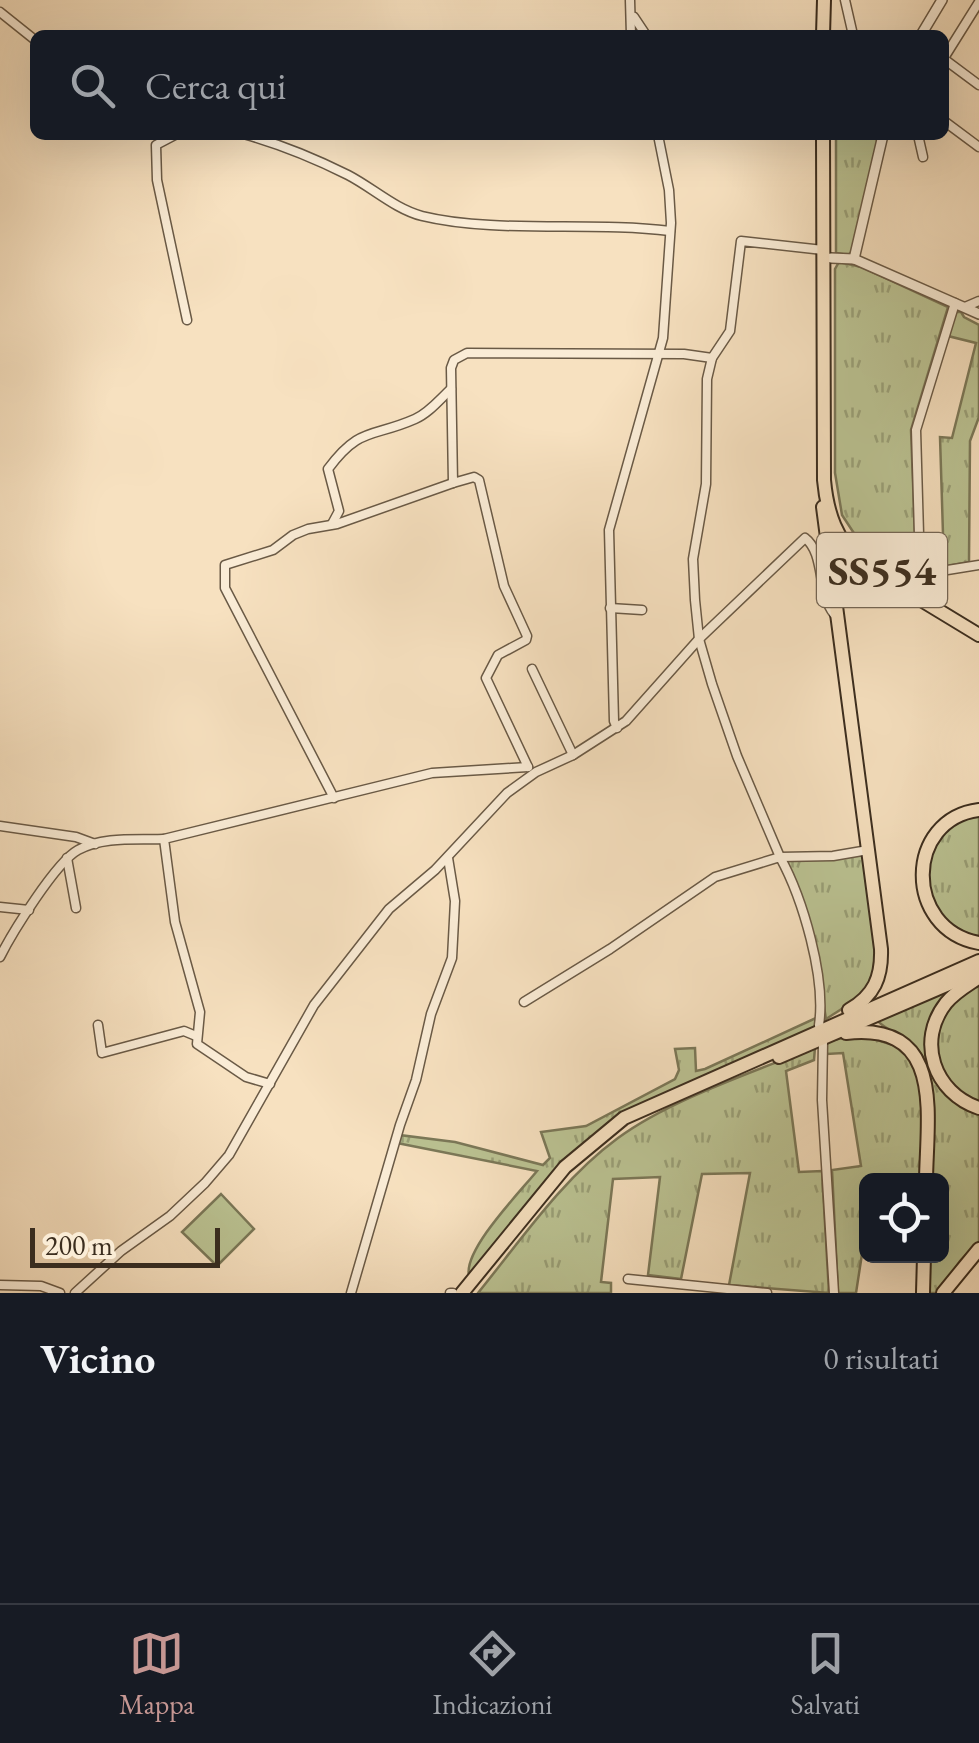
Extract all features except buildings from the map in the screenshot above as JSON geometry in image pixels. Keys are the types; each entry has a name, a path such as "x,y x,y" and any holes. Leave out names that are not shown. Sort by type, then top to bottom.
{"highway":[{"path":"824,30 828,0"},
{"path":"828,0 831,30"},
{"name":"SS554","path":"823,140 830,476 838,520 857,550 876,566 979,628"},
{"name":"SS554","path":"831,140 824,480 827,510 852,555 871,571 979,636"},
{"path":"824,480 823,526 881,949 880,973 870,994 842,1020"},
{"path":"979,810 952,821 934,837 924,859 922,885 934,916 946,930 964,940 979,942"},
{"path":"462,1293 565,1168 624,1118 979,961"},
{"path":"470,1293 571,1170 632,1122 979,974"},
{"path":"979,974 956,992 938,1014 931,1050 932,1063 945,1086 964,1102 979,1108"},
{"path":"828,1038 879,1032 897,1038 922,1065 927,1090 926,1173"},
{"path":"943,1293 979,1250"},
{"path":"951,1293 979,1260"},
{"path":"923,1293 924,1263"}],"street":[{"path":"630,0 631,30"},
{"path":"845,0 851,30"},
{"path":"925,30 942,0"},
{"path":"949,51 979,2"},
{"path":"0,12 30,36"},
{"path":"632,12 643,30"},
{"path":"949,63 979,84"},
{"path":"949,125 979,147"},
{"path":"164,140 156,144 156,169 187,320"},
{"path":"264,140 336,170 424,217 670,231"},
{"path":"617,728 610,530 659,355 671,206 659,140"},
{"path":"854,260 882,140"},
{"path":"918,140 919,152"},
{"path":"819,1025 810,939 737,756 699,639 694,559 706,484 707,380 712,358 730,331 740,241 854,260 979,314"},
{"path":"960,305 979,301"},
{"path":"960,305 916,430 920,569 935,572 979,565"},
{"path":"453,483 454,360 467,353 712,358"},
{"path":"332,525 338,511 328,469 344,448 364,434 416,419 451,388"},
{"path":"334,798 241,620 223,576 226,565 272,550 293,535 474,477 479,480 504,586 527,636 498,656 486,678 532,769"},
{"path":"0,957 29,910 77,850 95,844 164,839 432,773 532,769 573,755 617,728 699,639 804,538 813,546 824,602 836,618"},
{"path":"610,608 642,610"},
{"path":"532,669 573,755"},
{"path":"75,1293 205,1184 243,1134 285,1051 314,1005 372,930 389,909 448,858 532,769"},
{"path":"0,826 76,837 95,844"},
{"path":"164,839 175,922 200,1012 197,1044 246,1078 270,1084"},
{"path":"524,1002 715,877 780,858 868,850"},
{"path":"67,858 76,908"},
{"path":"351,1293 416,1080 431,1014 452,958 455,900 448,858"},
{"path":"0,907 29,910"},
{"path":"98,1025 102,1053 184,1031 196,1036"},
{"path":"828,1038 822,1100 834,1293"},
{"path":"628,1279 768,1293"},
{"path":"0,1285 41,1286 60,1293"}],"green space":[{"path":"836,140 879,140 852,252 836,253"},
{"path":"839,262 862,267 948,307 911,430 915,535 943,534 940,437 952,438 976,343 948,336 956,312 979,325 979,417 970,441 969,562 937,568 942,600 867,553 842,515 835,473 835,269"},
{"path":"979,814 979,938 960,930 934,907 928,873 940,838 957,822"},
{"path":"864,854 877,936 877,967 864,992 826,1019 815,951 787,862"},
{"path":"979,980 979,1103 943,1076 934,1047 944,1012"},
{"path":"958,983 931,1018 925,1039 929,1060 938,1073 979,1111 979,1241 938,1293 927,1293 929,1263 949,1263 949,1173 932,1173 929,1075 916,1047 877,1020"},
{"path":"818,1017 817,1027 619,1118 469,1276 483,1237 537,1171 397,1143 399,1135 455,1142 543,1165 550,1158 541,1132 586,1126 675,1079 679,1070 675,1049 695,1048 696,1071 705,1069"},
{"path":"858,1034 909,1050 923,1090 921,1173 859,1173 861,1263 856,1293 838,1293 832,1170 861,1166 843,1053 827,1054 826,1042"},
{"path":"815,1047 814,1060 786,1071 799,1172 822,1171 829,1293 729,1285 750,1173 702,1174 681,1279 648,1275 660,1177 613,1179 601,1282 611,1283 611,1293 478,1293 560,1191 618,1138 688,1099"},
{"path":"221,1194 254,1229 217,1266 182,1232"}]}
